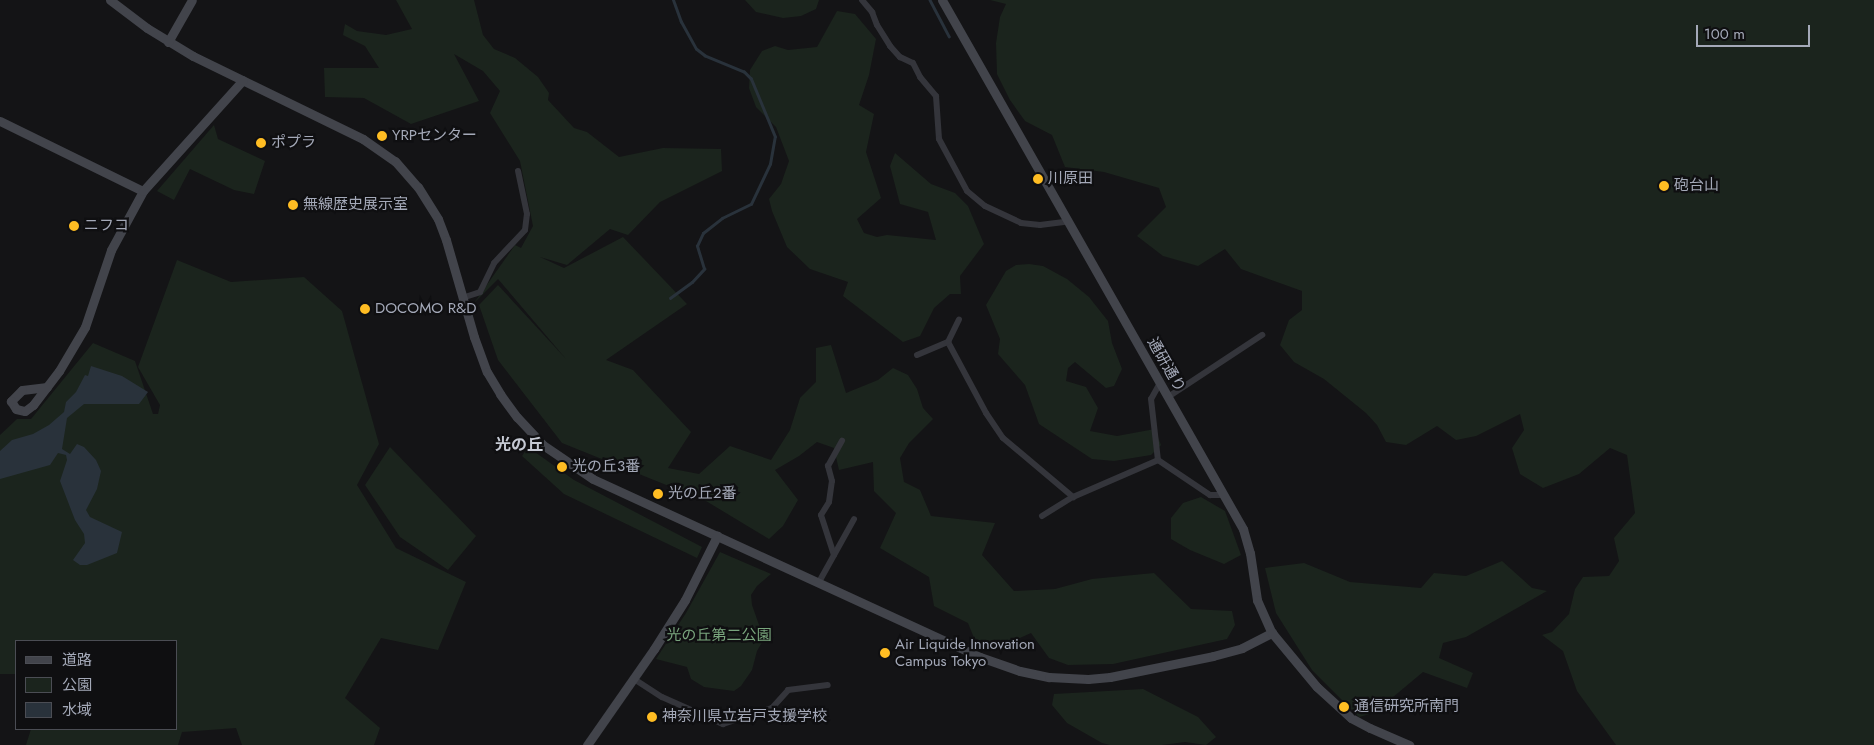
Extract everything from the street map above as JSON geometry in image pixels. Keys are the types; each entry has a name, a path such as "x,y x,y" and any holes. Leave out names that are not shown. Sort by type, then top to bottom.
{"street":[{"path":"110,0 168,42 363,139 395,161 418,186 438,219 462,298 488,372 517,417 543,445 593,480 997,664 1020,671 1049,677 1088,679 1110,677 1213,656 1242,648 1272,633"},
{"path":"168,42 192,0"},
{"path":"862,0 872,12 877,25 890,46 900,56 913,63 920,77 936,96 939,139 967,191 985,206 1021,223 1040,225 1066,222"},
{"name":"通研通り","path":"942,0 1066,222 1224,495 1247,539 1258,600 1272,633 1317,687 1351,718 1409,745"},
{"path":"47,387 82,334 111,250 143,191 243,80"},
{"path":"0,121 143,191"},
{"path":"462,298 480,292 494,263 525,230 527,214 518,171"},
{"path":"917,354 948,342 959,319"},
{"path":"1168,397 1262,335"},
{"path":"948,342 986,413 1003,438 1073,498"},
{"path":"1158,460 1152,399 1160,383"},
{"path":"834,555 821,514 830,502 832,481 828,466 842,441"},
{"path":"1042,516 1073,498 1158,460"},
{"path":"1158,460 1210,495 1224,495"},
{"path":"819,582 854,519"},
{"path":"587,745 634,679 685,600 717,536"},
{"path":"634,679 662,697 723,724 772,708 788,690 828,685"}],"green space":[{"path":"396,0 474,0 483,35 494,49 515,58 538,77 549,93 548,100 574,128 587,132 619,157 663,148 721,149 722,171 660,202 628,235 610,229 567,265 540,257 564,268 623,237 687,304 606,360 633,370 691,432 668,468 699,474 730,446 771,460 790,430 800,398 816,382 816,348 831,345 846,393 878,380 893,368 908,375 917,389 923,408 933,419 909,443 900,458 904,482 920,490 931,516 995,523 982,555 1014,591 1055,589 1092,579 1154,573 1191,609 1232,611 1235,625 1227,639 1113,664 1068,665 1049,658 1031,633 998,648 974,638 968,623 934,606 929,577 880,548 896,513 874,491 873,462 839,470 834,448 817,442 799,456 775,470 798,500 783,526 769,539 706,501 562,443 498,360 479,305 498,285 566,359 498,279 474,303 515,245 521,248 533,226 520,161 490,113 500,91 483,71 454,54 479,101 411,124 364,98 325,97 324,68 379,68 365,46 343,35 345,24 357,31 386,35 412,29"},
{"path":"745,0 819,0 816,9 801,16 783,18 756,12"},
{"path":"990,0 1874,0 1874,745 1616,745 1577,691 1563,651 1542,635 1552,632 1569,614 1575,589 1583,577 1609,576 1619,561 1614,538 1635,513 1627,455 1610,448 1579,474 1543,488 1520,474 1512,448 1524,430 1520,414 1476,436 1456,440 1437,426 1406,445 1386,442 1377,425 1366,413 1324,379 1294,362 1280,345 1289,320 1302,310 1302,291 1241,269 1225,249 1198,266 1163,256 1137,236 1166,207 1159,188 1104,172 1065,167 1052,135 1025,121 1010,100 997,74 996,43 1000,17 1006,4"},
{"path":"837,11 855,14 876,39 869,75 859,105 874,114 866,152 881,198 857,219 864,233 877,237 887,235 936,240 928,212 900,204 890,166 895,153 931,184 955,193 968,206 984,244 960,276 961,294 950,294 934,308 920,336 903,342 843,296 848,282 810,269 787,247 769,199 781,184 789,161 776,127 756,107 749,88 750,70 762,51 775,46 788,50 817,47"},
{"path":"214,125 218,139 265,161 254,194 234,190 190,169 174,200 157,191"},
{"path":"177,260 231,282 304,277 342,311 379,444 357,485 396,548 466,582 438,650 381,638 345,698 380,728 374,745 242,745 236,728 182,732 178,745 26,745 31,730 178,730 178,640 15,640 15,674 0,674 0,435 17,419 31,419 93,343 135,361 153,414 158,414 160,405 138,367"},
{"path":"1016,265 1043,266 1067,279 1089,297 1108,321 1112,343 1122,369 1114,386 1106,388 1075,362 1068,368 1066,381 1086,387 1098,408 1090,431 1117,436 1155,429 1161,445 1151,455 1114,461 1092,459 1039,424 1025,385 998,354 1000,339 986,305 1006,271"},
{"path":"390,447 476,536 448,570 400,537 365,485"},
{"path":"528,447 574,480 702,547 697,558 564,494 522,456"},
{"path":"1201,497 1225,511 1241,555 1224,564 1190,550 1171,539 1171,518 1183,503"},
{"name":"光の丘第二公園","path":"720,552 771,574 757,586 751,595 752,605 764,639 757,651 752,670 741,686 734,691 704,687 691,679 687,667 656,659 686,613"},
{"path":"1502,561 1532,588 1547,591 1466,637 1443,643 1439,658 1473,673 1467,688 1423,672 1374,713 1359,717 1312,670 1276,613 1265,568 1304,563 1350,582 1421,588 1434,573 1466,576"},
{"path":"1143,689 1198,717 1216,737 1206,745 1185,742 1162,745 1110,745 1102,743 1067,723 1052,705 1054,694"}],"water":[{"path":"91,366 122,376 148,392 139,404 84,404 67,418 62,449 70,454 77,444 84,447 96,460 101,471 97,489 86,510 90,517 122,532 117,553 87,565 80,565 73,560 85,543 84,534 75,520 60,481 67,460 66,455 58,453 50,465 0,479 0,451 12,440 33,434 49,425 64,412 66,402 76,392 85,375 88,376"}],"waterway":[{"path":"670,298 692,282 704,269 697,246 703,233 722,218 751,204 770,164 775,137 751,79 744,72 705,56 696,49 681,22 673,0"},
{"path":"930,0 949,36"}],"place":[{"name":"YRPセンター","path":"382,136"},
{"name":"ポプラ","path":"261,143"},
{"name":"川原田","path":"1038,179"},
{"name":"砲台山","path":"1664,186"},
{"name":"無線歴史展示室","path":"293,205"},
{"name":"ニフコ","path":"74,226"},
{"name":"DOCOMO R&D","path":"365,309"},
{"name":"光の丘3番","path":"562,467"},
{"name":"光の丘2番","path":"658,494"},
{"name":"Air Liquide Innovation Campus Tokyo","path":"885,653"},
{"name":"通信研究所南門","path":"1344,707"},
{"name":"神奈川県立岩戸支援学校","path":"652,717"}],"district":[{"name":"光の丘","path":"519,445"}]}
